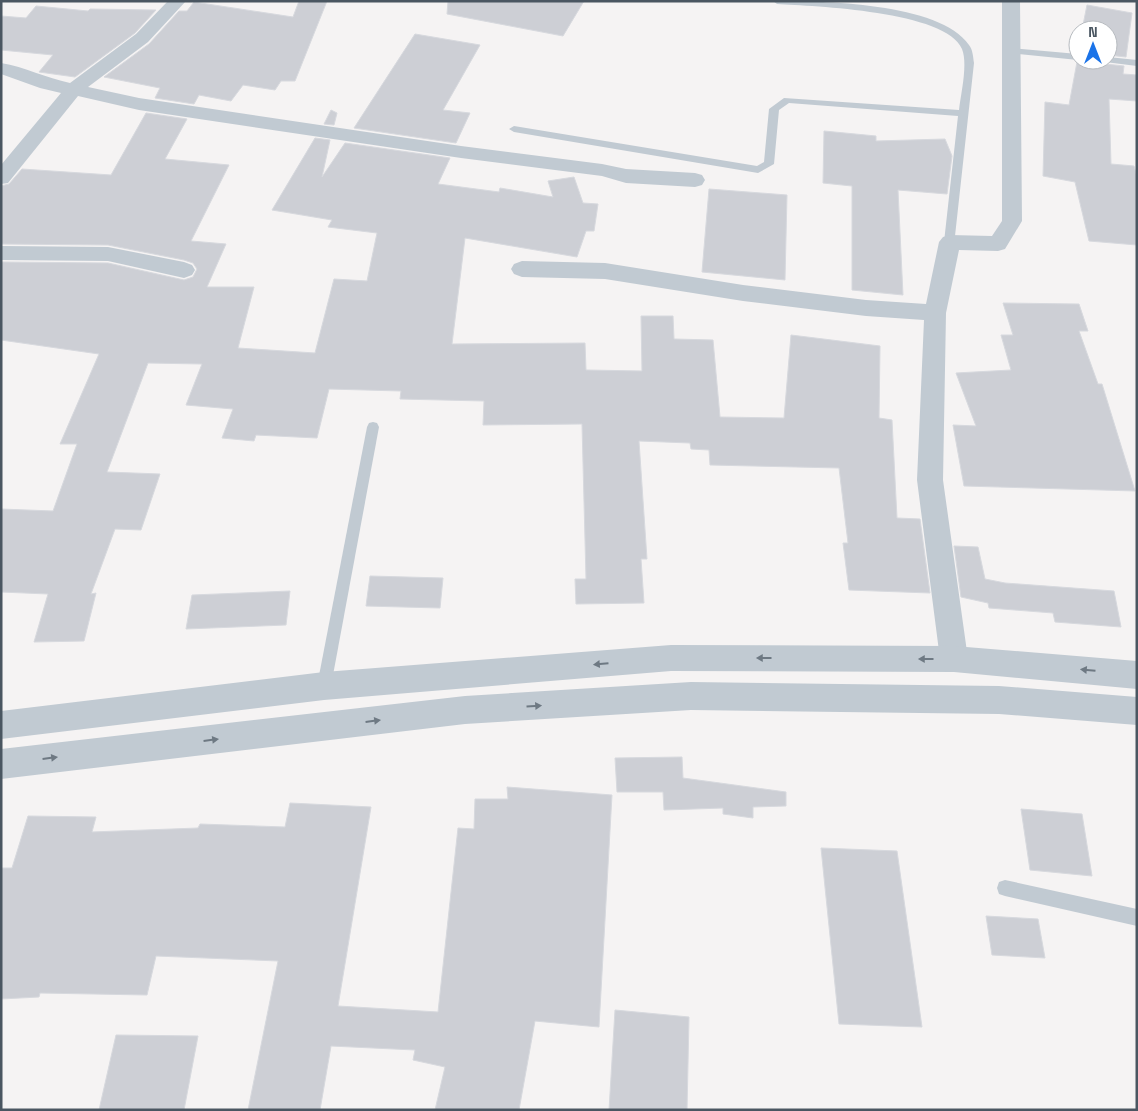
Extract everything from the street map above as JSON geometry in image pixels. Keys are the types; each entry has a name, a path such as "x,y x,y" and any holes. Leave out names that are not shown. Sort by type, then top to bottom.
{"street":[{"path":"1,178 74,89 142,38 178,1"},
{"path":"954,659 930,480 935,313 950,242 998,244 1012,221 1011,1"},
{"path":"1,68 12,70 47,84 139,104 461,152 557,164 626,176 695,180"},
{"path":"1,253 108,254 184,270"},
{"path":"522,269 605,271 743,294 866,308 935,313"},
{"path":"1,725 324,686 671,658 954,659 1137,675"},
{"path":"1,764 465,710 691,696 999,700 1137,712"}],"lane":[{"path":"777,1 884,11 938,24 956,35 967,46 970,63 950,242"},
{"path":"1012,51 1068,56"},
{"path":"1118,61 1137,62"},
{"path":"514,129 758,170 769,164 774,109 787,100 964,113"},
{"path":"324,686 373,427"},
{"path":"1005,888 1137,918"}],"building":[{"path":"299,1 327,1 295,81 281,81 275,90 243,85 231,101 199,95 194,104 155,98 160,88 104,77 149,44 179,11 187,11 194,2 293,17"},
{"path":"448,1 584,1 563,36 447,14"},
{"path":"1087,5 1132,13 1126,57 1118,56 1118,20 1084,20"},
{"path":"36,6 88,11 90,9 156,10 135,33 75,77 39,72 53,55 1,50 1,16 26,18"},
{"path":"415,34 480,45 443,110 470,113 456,143 354,128"},
{"path":"1118,65 1124,66 1123,74 1137,75 1137,101 1109,99 1111,164 1134,166 1137,177 1137,245 1089,241 1075,182 1043,176 1045,102 1069,105 1076,70 1118,70"},
{"path":"331,110 337,113 334,125 324,124"},
{"path":"146,113 187,119 165,159 229,165 191,241 226,244 207,287 254,287 238,348 315,353 334,279 367,281 377,233 328,227 332,220 272,210 315,138 330,140 322,177 345,143 450,158 438,184 499,192 500,188 553,197 548,181 574,177 583,203 598,204 594,231 586,231 577,257 465,238 452,344 585,343 586,370 642,371 641,316 673,316 674,339 713,340 720,417 784,418 791,335 880,346 879,418 892,420 897,518 920,519 930,593 849,590 843,543 848,543 839,468 710,465 709,450 691,449 690,443 639,441 647,559 641,559 644,603 576,604 575,579 586,579 582,424 483,425 484,401 400,399 401,391 329,389 317,438 256,435 254,441 222,438 233,409 186,405 202,364 148,363 107,472 160,474 141,530 115,529 91,594 96,593 84,641 34,642 48,594 1,592 1,509 53,511 77,444 60,444 99,354 1,340 1,262 108,263 184,280 193,277 197,269 193,263 184,260 108,245 1,244 1,186 9,184 22,169 111,175"},
{"path":"824,131 876,136 876,141 945,139 952,156 947,194 898,190 903,295 852,290 852,186 823,183"},
{"path":"709,189 787,195 785,280 702,272"},
{"path":"1003,303 1079,304 1088,331 1079,331 1098,384 1102,384 1135,491 964,486 953,425 976,426 956,373 1011,370 1001,335 1013,335"},
{"path":"954,546 978,547 985,579 1005,583 1114,591 1121,627 1055,622 1053,613 989,608 988,603 961,597"},
{"path":"370,576 443,578 440,608 366,606"},
{"path":"290,591 286,625 186,629 192,595"},
{"path":"682,757 683,778 786,792 786,806 753,807 753,818 723,814 723,808 664,810 663,792 617,792 615,758"},
{"path":"507,787 612,795 599,1027 535,1021 519,1110 435,1110 445,1067 413,1060 415,1050 331,1046 320,1110 248,1110 278,961 156,956 147,995 40,993 39,997 1,999 1,868 12,868 28,816 96,817 92,832 198,828 200,824 285,827 290,803 371,807 338,1006 438,1012 458,828 474,829 475,799 508,799"},
{"path":"1021,809 1082,814 1092,876 1030,870"},
{"path":"821,848 897,851 922,1027 839,1024"},
{"path":"986,916 1038,919 1045,958 992,955"},
{"path":"615,1010 689,1017 687,1110 609,1110"},
{"path":"116,1035 198,1036 184,1110 99,1110"}]}
